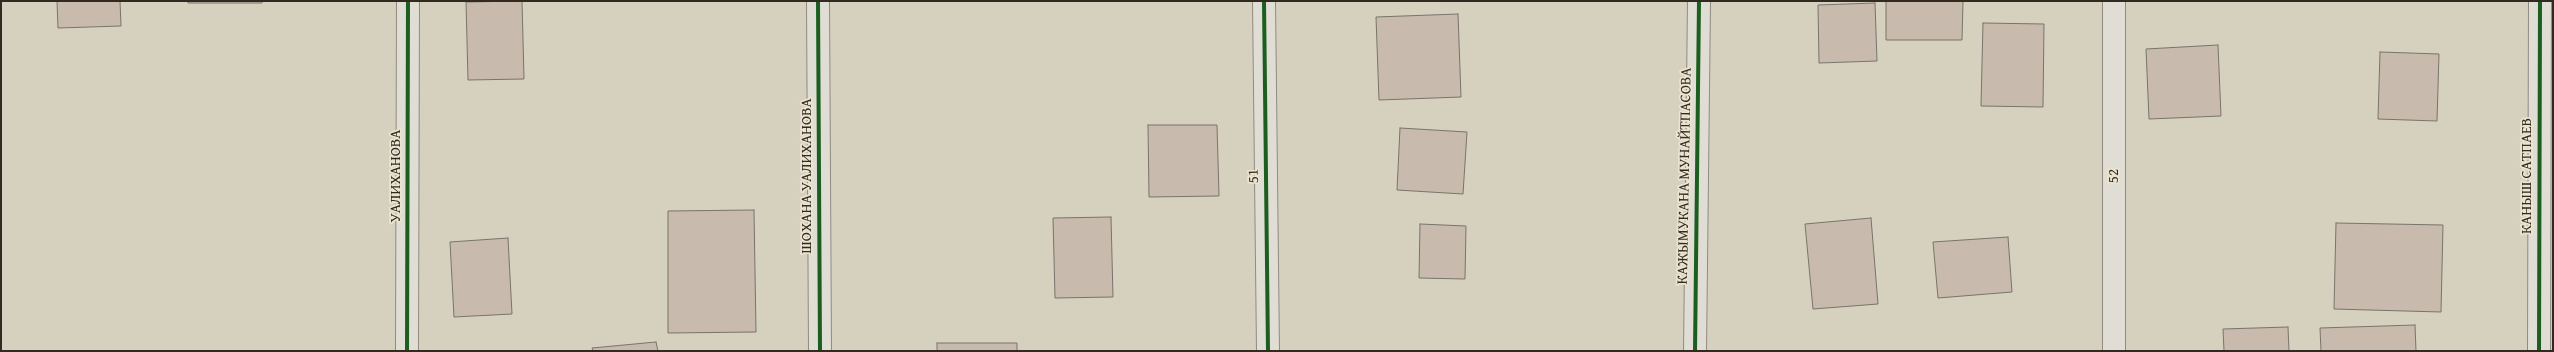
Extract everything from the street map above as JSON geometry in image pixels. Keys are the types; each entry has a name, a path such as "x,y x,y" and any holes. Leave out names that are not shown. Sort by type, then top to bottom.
{"street":[{"name":"УАЛИХАНОВА","path":"407,351 408,1"},
{"name":"ШОХАНА УАЛИХАНОВА","path":"818,1 820,351"},
{"name":"51","path":"1264,1 1268,351"},
{"name":"КАЖЫМУКАНА МУНАЙТПАСОВА","path":"1694,351 1699,1"},
{"name":"52","path":"2114,1 2114,351"},
{"name":"КАНЫШ САТПАЕВ","path":"2538,351 2540,1"}],"building":[{"path":"57,1 120,1 121,26 58,28"},
{"path":"188,1 262,1 262,3 188,3"},
{"path":"522,1 524,79 468,80 466,2"},
{"path":"1886,1 1963,1 1962,40 1886,40"},
{"path":"1875,3 1877,61 1819,63 1818,5"},
{"path":"1458,14 1461,97 1379,100 1376,17"},
{"path":"1983,23 2044,24 2043,107 1981,106"},
{"path":"2218,45 2221,116 2149,119 2146,49"},
{"path":"2380,52 2439,54 2437,121 2378,119"},
{"path":"1148,125 1217,125 1219,196 1149,197"},
{"path":"1400,128 1467,132 1463,194 1397,190"},
{"path":"754,210 756,332 668,333 668,211"},
{"path":"1111,217 1113,297 1055,298 1053,218"},
{"path":"1871,218 1878,304 1813,309 1805,224"},
{"path":"2336,223 2443,225 2441,312 2334,309"},
{"path":"1420,224 1466,226 1465,279 1419,278"},
{"path":"2008,237 2012,292 1938,298 1933,242"},
{"path":"508,238 512,314 454,317 450,242"},
{"path":"2415,325 2416,351 2321,351 2320,328"},
{"path":"2288,327 2289,351 2224,351 2223,329"},
{"path":"656,342 658,351 593,351 592,348"},
{"path":"937,343 1017,343 1017,351 937,351"}],"cycle path":[{"path":"407,351 408,1"},
{"path":"818,1 820,351"},
{"path":"1264,1 1268,351"},
{"path":"1695,351 1699,1"},
{"path":"2539,351 2540,1"}]}
